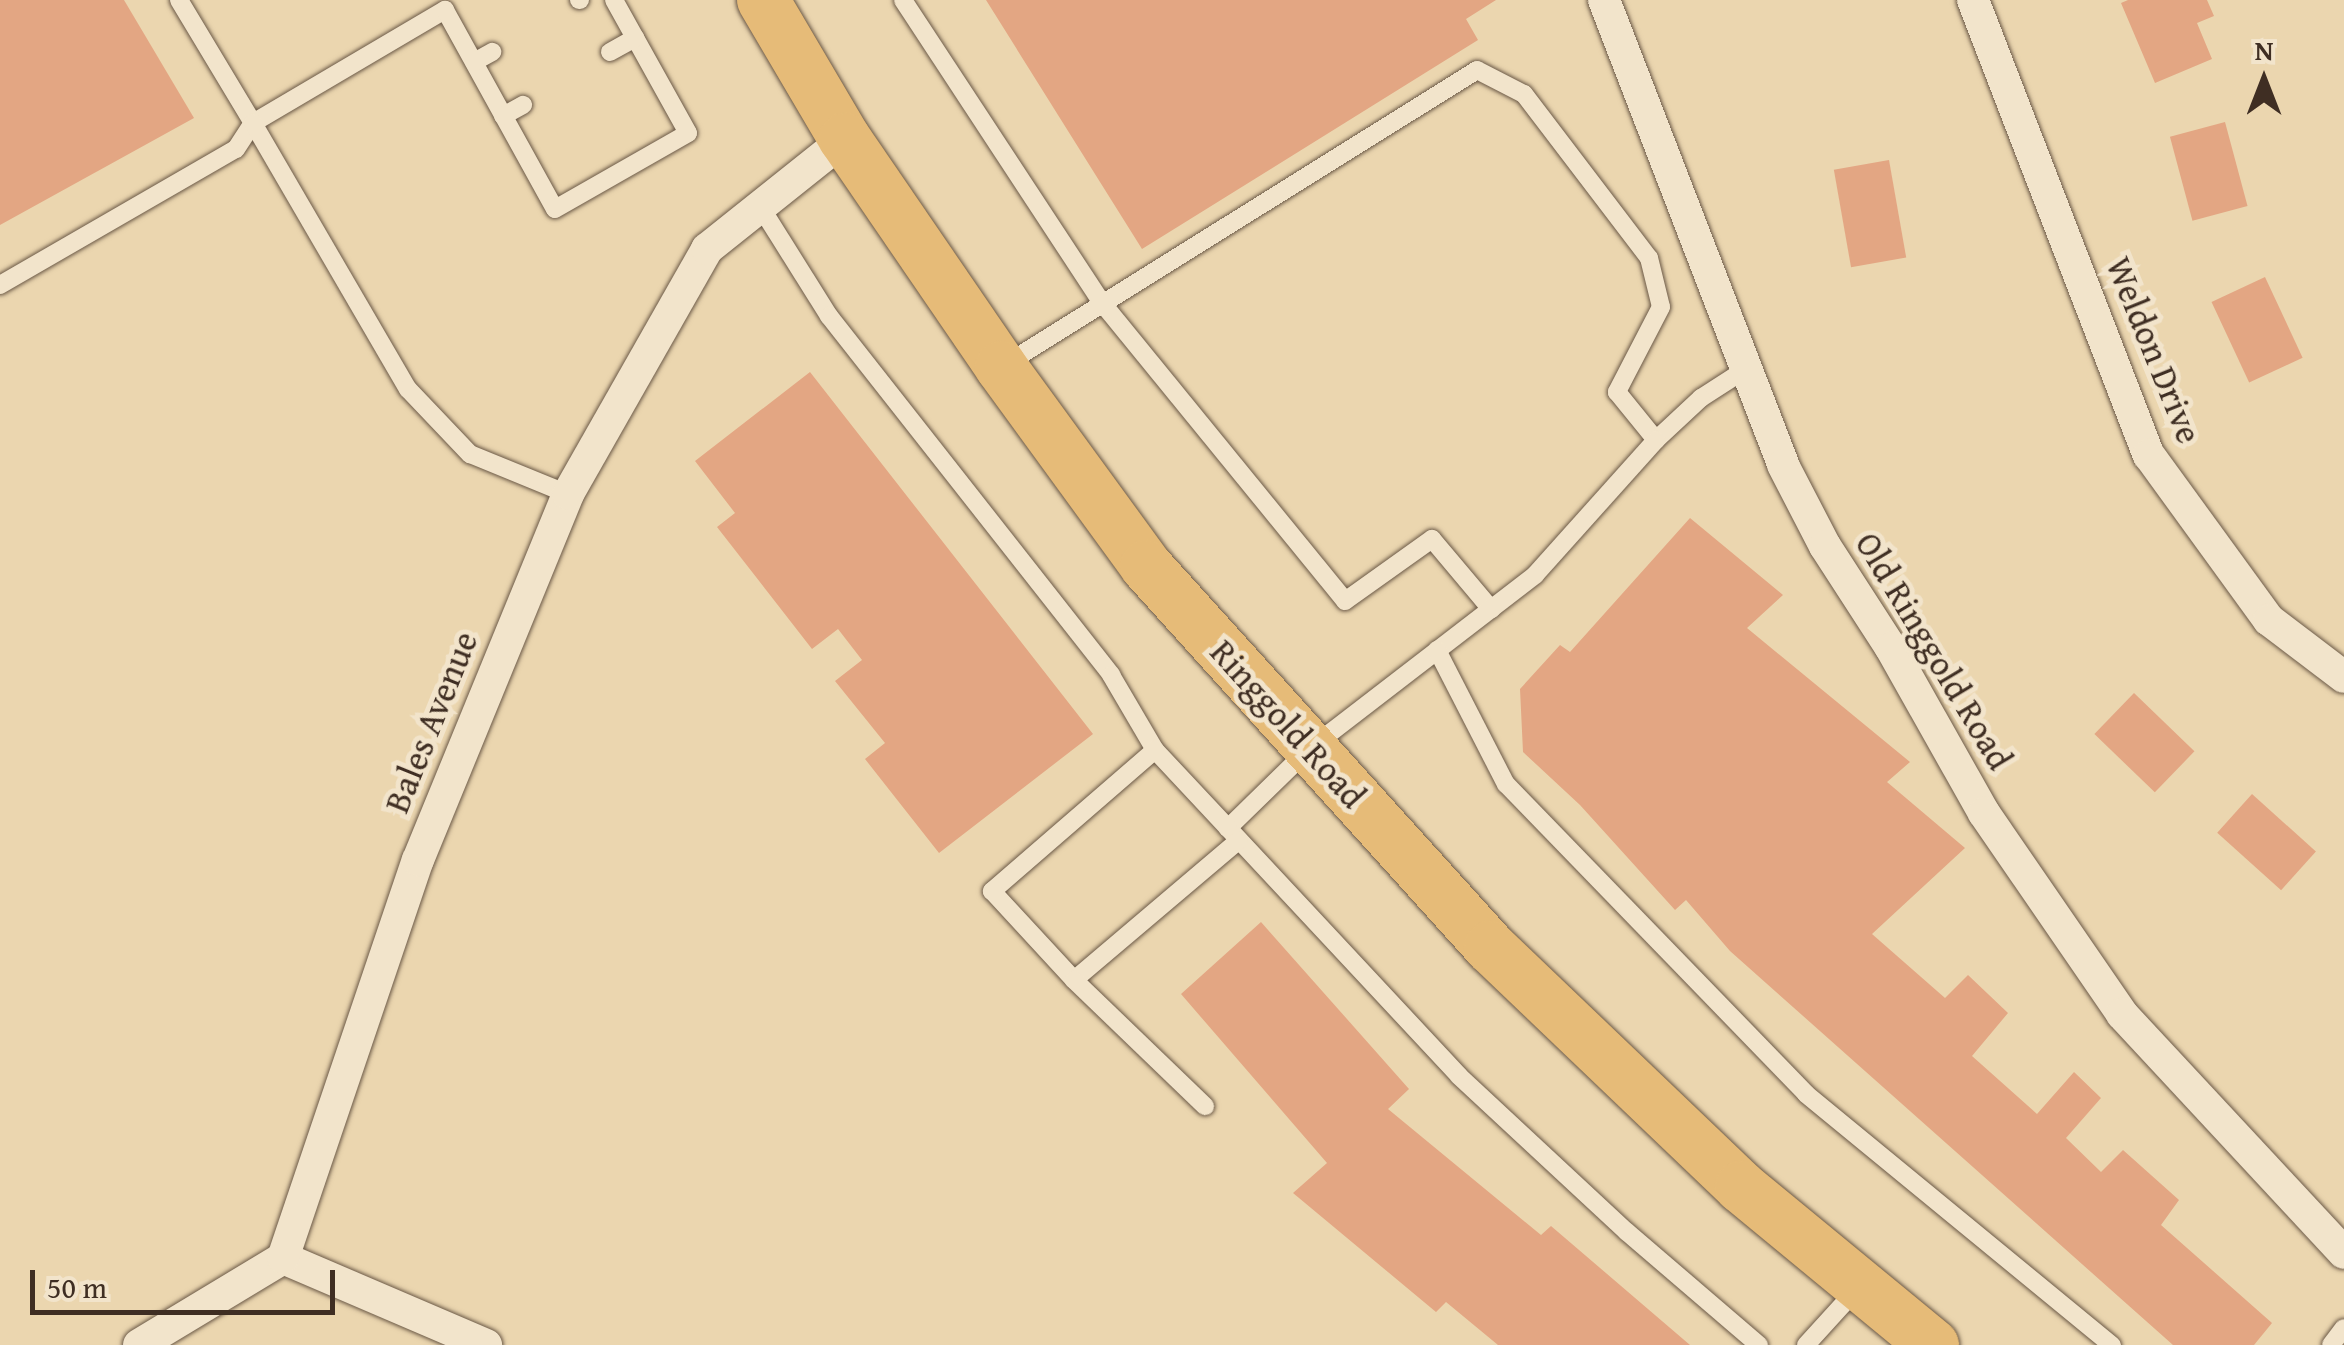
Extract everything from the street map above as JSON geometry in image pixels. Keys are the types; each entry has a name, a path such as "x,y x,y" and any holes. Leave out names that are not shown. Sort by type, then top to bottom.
{"main road":[{"name":"Ringgold Road","path":"763,0 845,139 1002,367 1146,566 1490,947 1741,1187 1933,1345"}],"street":[{"name":"Old Ringgold Road","path":"1604,0 1782,465 1825,546 2044,908 2133,1027 2344,1253"},
{"name":"Weldon Drive","path":"1973,0 2148,455 2270,620 2344,676"},
{"name":"Bales Avenue","path":"283,1258 418,860 568,494 707,249 845,139"},
{"path":"139,1345 283,1258 486,1345"}],"lane":[{"path":"179,0 408,389 470,454 568,494"},
{"path":"0,285 236,148 253,123 454,5 474,62 555,210 688,133 614,0"},
{"path":"903,0 1104,304 1345,601 1432,539 1491,609"},
{"path":"610,52 635,38"},
{"path":"474,62 492,52"},
{"path":"1002,367 1477,70 1524,94 1649,258 1661,307 1617,392 1656,440"},
{"path":"504,116 523,104"},
{"path":"760,206 829,316 1111,674 1155,750 1472,1089 1626,1232 1758,1345"},
{"path":"1074,980 1234,834 1310,748 1535,575 1656,440 1701,398 1746,369"},
{"path":"1436,650 1506,784 1806,1094 2112,1345"},
{"path":"1155,750 992,890 1074,980 1206,1106"},
{"path":"1806,1345 1860,1285"},
{"path":"2331,1345 2344,1328"}],"building":[{"path":"0,0 124,0 194,118 0,225"},
{"path":"986,0 1496,0 1466,19 1478,40 1142,249"},
{"path":"2207,0 2214,16 2197,23 2212,59 2155,83 2121,3"},
{"path":"2225,122 2248,206 2192,221 2170,137"},
{"path":"1889,160 1906,257 1851,267 1834,170"},
{"path":"2265,277 2303,358 2249,383 2212,302"},
{"path":"810,372 1093,734 939,853 865,759 885,743 835,681 862,660 838,629 812,649 717,527 735,513 695,461"},
{"path":"1690,518 1783,595 1747,628 1910,762 1887,782 1965,848 1872,934 1945,998 1968,975 2008,1013 1972,1056 2037,1114 2074,1072 2101,1098 2066,1138 2101,1172 2123,1150 2179,1200 2161,1225 2272,1323 2254,1345 2173,1345 1730,951 1686,900 1675,910 1580,805 1523,752 1520,689 1560,645 1570,652"},
{"path":"2134,693 2194,751 2155,792 2094,734"},
{"path":"2252,794 2316,852 2281,890 2217,833"},
{"path":"1261,922 1409,1089 1388,1109 1541,1235 1551,1226 1690,1345 1498,1345 1446,1302 1436,1312 1293,1193 1327,1163 1181,994"}]}
